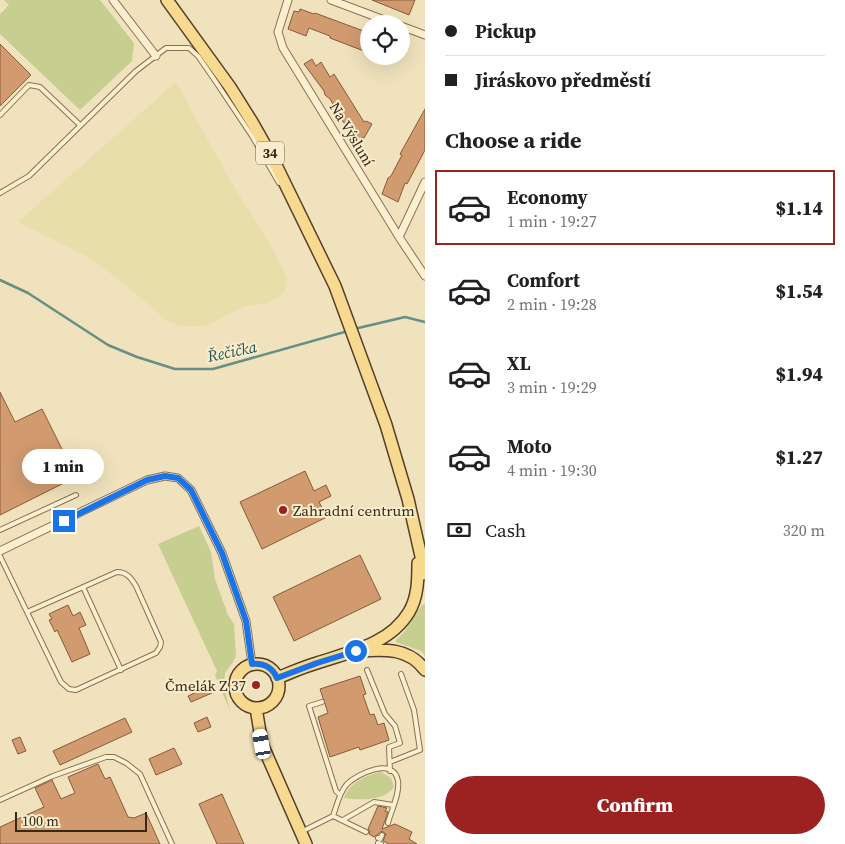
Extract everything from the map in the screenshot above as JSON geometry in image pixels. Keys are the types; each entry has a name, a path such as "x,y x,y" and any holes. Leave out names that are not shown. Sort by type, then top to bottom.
{"main road":[{"name":"34","path":"167,0 230,87 252,122 273,159 335,286 386,425 408,499 425,574"},
{"path":"277,678 356,651 386,636 410,611 417,592 418,580 416,533"},
{"path":"356,651 395,651 410,656 425,670"},
{"path":"252,664 265,665 271,669 277,678 278,687 274,700 262,707 256,708 243,703 238,698 235,684 240,671 252,664"},
{"path":"256,708 262,744 306,844"}],"street":[{"path":"113,0 156,56"},
{"name":"Na Výsluní","path":"288,0 278,32 281,44 362,172 399,237 425,276"},
{"path":"331,0 372,15"},
{"path":"410,29 425,35"},
{"path":"399,237 425,182"},
{"path":"0,551 147,480 165,476 178,478 191,490 222,553 246,621 252,664"}],"lane":[{"path":"0,193 29,176 136,71 166,48 189,48 198,56 252,136 335,286"},
{"path":"0,115 29,85 40,87 80,125"},
{"path":"0,530 76,495"},
{"path":"0,556 27,612 61,682 69,689 76,690 121,670 156,653 160,647 161,642 136,586 131,578 123,572 117,572 27,612"},
{"path":"83,587 121,670"},
{"path":"366,670 385,714 395,726 400,743 389,747 390,771"},
{"path":"390,762 420,750 416,716 401,674"},
{"path":"322,702 309,706 336,791 340,795"},
{"path":"0,800 53,776 106,757 114,757 126,763 140,774 172,844"},
{"path":"301,832 334,816 340,795 346,786 361,774 377,768 395,774 398,781 388,822"},
{"path":"343,820 374,802 393,805"},
{"path":"334,816 366,832"}],"shaded area":[{"path":"176,82 230,180 273,250 287,279 284,293 268,303 247,306 208,325 181,326 169,322 113,275 86,256 18,222"}],"green space":[{"path":"4,0 100,0 134,43 132,61 80,110 0,34 0,14 9,5"},
{"path":"199,526 211,552 215,579 228,615 234,624 236,656 225,673 224,686 230,711 215,675 217,671 158,544"},
{"path":"425,604 425,656 421,651 396,642 396,640 405,631 422,605"},
{"path":"381,772 391,778 394,787 390,792 371,799 344,798 354,784 370,775"}],"building":[{"path":"372,0 415,0 409,15"},
{"path":"300,9 315,13 360,30 360,50 309,28 306,36 288,29 294,11 299,12"},
{"path":"0,44 31,75 0,106"},
{"path":"312,59 316,66 321,62 330,77 334,74 364,122 372,124 364,138 362,137 359,142 349,137 353,134 304,64"},
{"path":"425,109 425,150 407,184 405,183 398,202 382,194 388,178 391,176 402,155 400,154"},
{"path":"0,392 15,422 42,409 76,477 0,515"},
{"name":"Zahradní centrum","path":"305,471 314,491 326,485 331,496 319,502 327,517 262,549 240,502"},
{"path":"360,555 381,599 294,641 273,597"},
{"path":"68,605 73,616 80,612 86,625 79,628 90,654 72,662 57,630 55,632 49,620 52,619 49,614"},
{"path":"360,676 366,694 363,695 370,715 374,714 378,725 384,723 389,740 360,750 359,747 330,757 318,717 328,713 320,689"},
{"path":"210,686 212,693 191,702 188,696"},
{"path":"207,717 211,727 198,732 194,723"},
{"path":"125,718 132,732 60,765 53,751"},
{"path":"20,737 26,751 18,754 12,740"},
{"path":"174,748 182,764 156,775 149,759"},
{"path":"98,764 105,779 110,777 128,817 134,818 146,813 160,844 0,844 0,827 44,807 35,788 52,780 61,799 75,793 68,777"},
{"path":"222,794 244,844 217,844 199,804"},
{"path":"378,806 387,808 385,811 388,812 382,829 395,824 412,832 409,839 417,844 389,844 383,841 386,834 382,831 374,837 369,834 370,831 368,829"}],"waterway":[{"name":"Řečička","path":"0,280 28,293 108,345 137,357 175,369 213,369 348,331"},
{"name":"Řečička","path":"354,329 405,317 425,322"}],"place":[{"name":"Zahradní centrum","path":"283,510"},
{"name":"Čmelák Z 37","path":"256,685"}],"route":[{"path":"64,521 147,480 165,476 178,478 191,490 222,553 246,621 252,664 265,665 271,669 277,678 356,651"}]}
